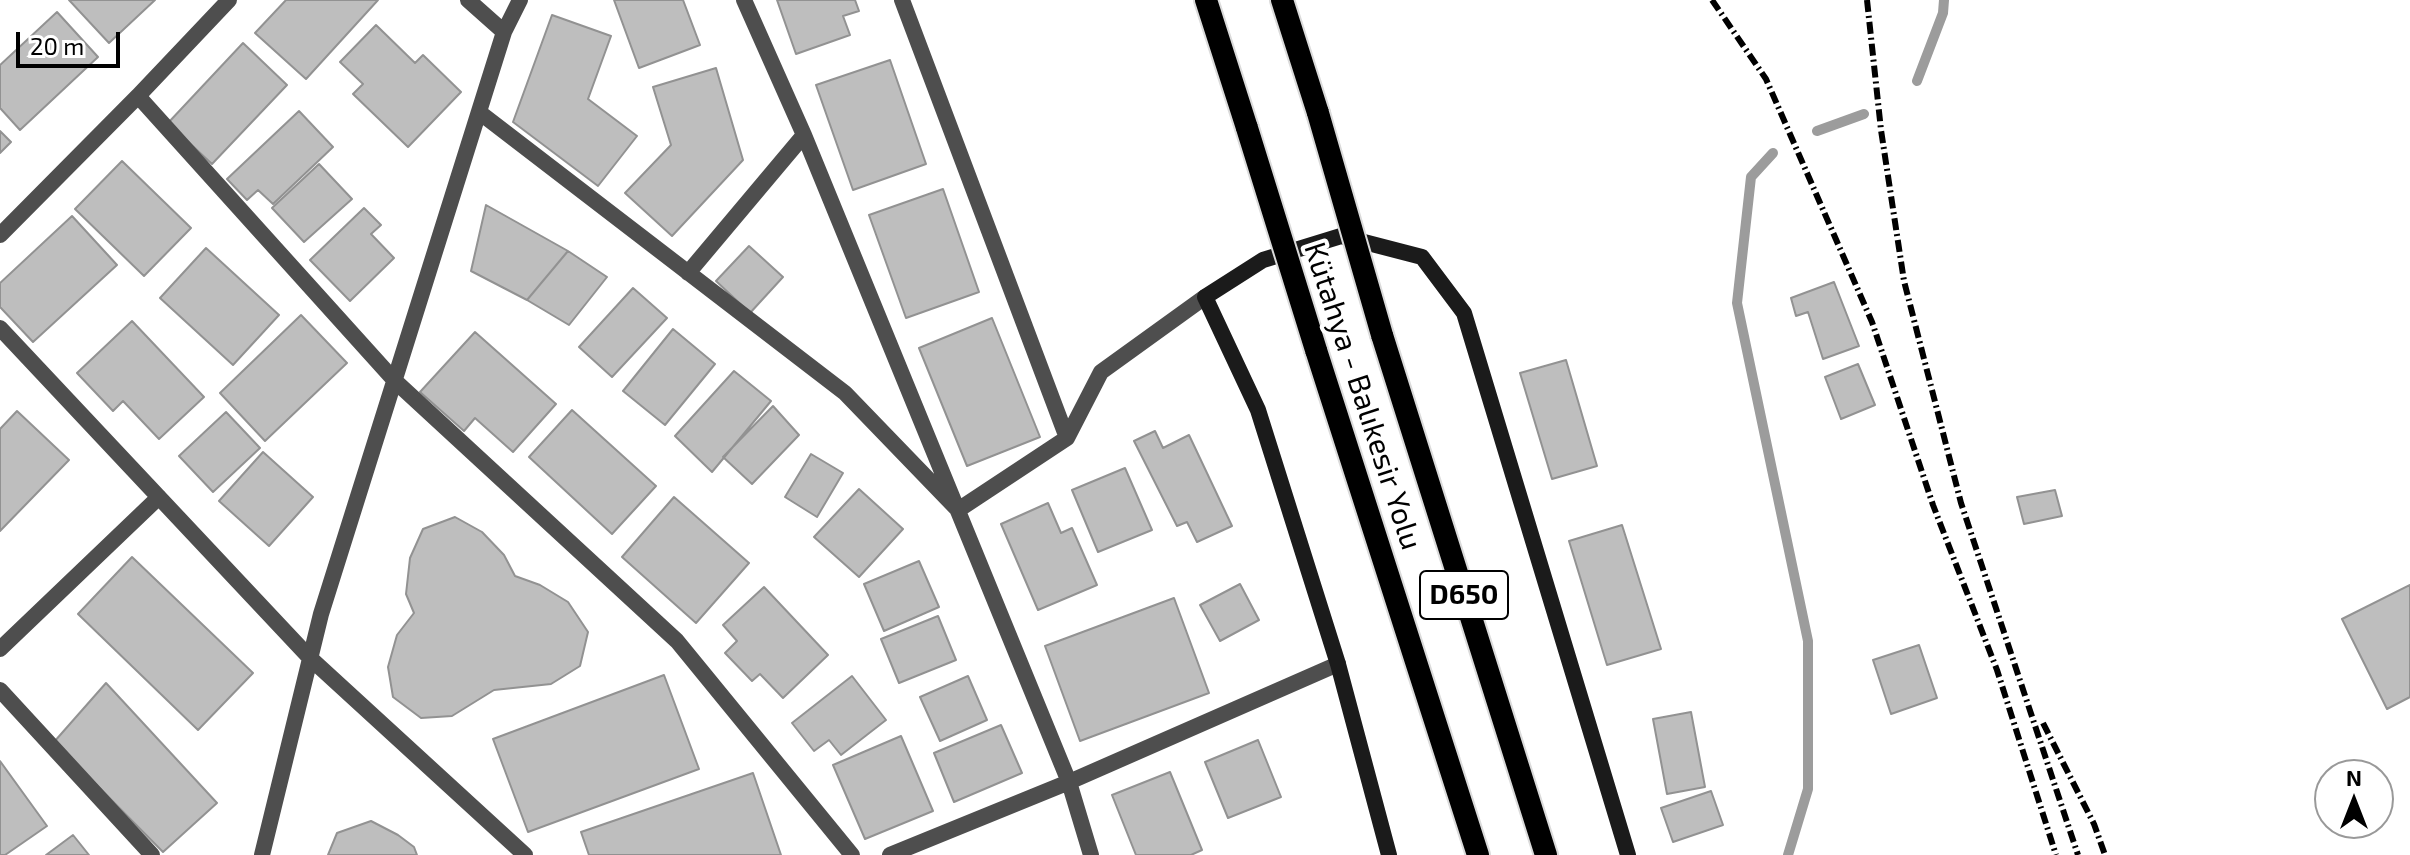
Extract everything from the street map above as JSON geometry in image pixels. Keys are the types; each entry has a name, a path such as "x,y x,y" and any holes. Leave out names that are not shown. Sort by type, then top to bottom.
{"highway":[{"name":"Kütahya - Balıkesir Yolu","path":"1206,0 1478,855"},
{"name":"Kütahya - Balıkesir Yolu","path":"1282,0 1382,335 1546,855"}],"main road":[{"path":"1389,855 1338,664 1258,410 1205,297 1263,260 1341,236 1422,257 1464,313 1628,855"}],"street":[{"path":"0,235 229,0"},
{"path":"468,0 504,32"},
{"path":"262,855 321,614 504,32 520,0"},
{"path":"744,0 804,135 1069,782 1091,855"},
{"path":"902,0 1067,438"},
{"path":"138,96 395,381 677,641 852,855"},
{"path":"479,112 845,393 958,510"},
{"path":"688,273 804,135"},
{"path":"958,510 1067,438 1101,372 1205,297"},
{"path":"0,328 310,658 525,855"},
{"path":"0,649 159,497"},
{"path":"890,855 1069,782 1338,664"},
{"path":"0,690 152,855"}],"building":[{"path":"69,0 155,0 109,43"},
{"path":"286,0 378,0 306,79 255,33"},
{"path":"614,0 683,0 700,45 639,68"},
{"path":"777,0 855,0 859,11 843,16 850,35 796,54"},
{"path":"57,12 98,57 20,130 0,108 0,65"},
{"path":"552,15 611,36 588,99 637,136 598,186 513,122"},
{"path":"376,25 415,63 423,55 461,92 408,147 353,94 363,84 340,62"},
{"path":"243,43 287,85 212,164 168,123"},
{"path":"890,60 926,164 853,190 816,85"},
{"path":"716,68 743,160 672,236 625,193 671,145 653,87"},
{"path":"299,111 333,147 273,204 258,190 247,200 227,179"},
{"path":"0,131 11,142 0,153"},
{"path":"122,161 191,228 144,276 75,209"},
{"path":"319,164 352,199 304,242 272,208"},
{"path":"943,189 979,292 906,318 869,215"},
{"path":"486,205 568,251 527,300 471,271"},
{"path":"364,208 381,225 371,234 394,258 350,301 310,260"},
{"path":"72,216 117,265 33,342 0,307 0,283"},
{"path":"749,246 783,277 750,313 716,281"},
{"path":"206,248 279,315 233,365 160,298"},
{"path":"568,251 607,277 569,325 527,300"},
{"path":"1834,282 1859,346 1823,359 1808,312 1796,316 1791,298"},
{"path":"633,288 667,318 612,377 579,347"},
{"path":"301,315 347,363 265,441 220,393"},
{"path":"992,318 1040,437 967,466 919,348"},
{"path":"132,321 204,397 159,439 123,401 113,411 77,373"},
{"path":"673,329 715,364 665,425 623,391"},
{"path":"475,332 556,404 513,452 475,418 464,431 420,392"},
{"path":"1566,360 1597,466 1552,479 1520,373"},
{"path":"1858,364 1875,405 1841,419 1825,377"},
{"path":"734,371 771,401 712,472 675,436"},
{"path":"773,406 799,435 752,484 723,457"},
{"path":"572,410 656,486 612,534 529,457"},
{"path":"17,411 69,460 0,531 0,429"},
{"path":"226,412 260,448 213,492 179,456"},
{"path":"1155,431 1163,448 1189,435 1232,526 1197,542 1187,522 1177,526 1134,441"},
{"path":"263,452 313,497 269,546 219,501"},
{"path":"811,454 843,473 817,517 785,497"},
{"path":"1125,468 1152,530 1098,552 1072,490"},
{"path":"859,489 903,529 859,577 814,537"},
{"path":"2055,490 2062,516 2024,524 2017,497"},
{"path":"674,497 749,563 696,623 622,557"},
{"path":"1048,503 1061,533 1072,528 1097,585 1038,610 1001,524"},
{"path":"455,517 482,532 504,555 515,576 540,585 568,602 588,632 580,666 551,684 494,690 452,716 421,718 393,697 388,667 397,635 414,613 406,594 410,558 423,529"},
{"path":"1622,525 1661,649 1607,665 1569,541"},
{"path":"132,557 253,673 198,730 78,614"},
{"path":"919,561 939,607 884,631 864,584"},
{"path":"1240,584 1259,620 1220,641 1200,605"},
{"path":"2410,585 2410,697 2387,709 2342,619"},
{"path":"764,587 828,655 783,698 760,674 752,681 725,653 737,641 723,625"},
{"path":"1174,598 1209,693 1080,741 1045,646"},
{"path":"938,616 956,660 899,683 881,639"},
{"path":"1919,645 1937,698 1891,714 1873,660"},
{"path":"664,675 699,769 528,832 493,739"},
{"path":"852,676 886,720 841,755 829,740 814,751 792,723"},
{"path":"968,676 987,720 940,741 920,697"},
{"path":"106,683 217,803 163,852 54,742"},
{"path":"1691,712 1705,787 1667,794 1653,719"},
{"path":"1001,725 1022,773 954,802 934,753"},
{"path":"901,736 933,811 865,839 833,765"},
{"path":"1258,740 1281,797 1228,818 1205,762"},
{"path":"0,761 47,826 5,855 0,855"},
{"path":"1170,772 1202,850 1191,855 1136,855 1112,795"},
{"path":"753,773 781,855 589,855 581,832"},
{"path":"1711,791 1723,825 1673,842 1661,808"},
{"path":"371,821 398,835 414,847 417,855 328,855 337,833"},
{"path":"73,835 89,855 46,855"}],"waterway":[{"path":"1917,81 1943,13 1944,0"},
{"path":"1817,131 1864,114"},
{"path":"1773,153 1751,177 1737,303 1808,641 1808,789 1788,855"}],"railway":[{"path":"1712,0 1766,79 1872,322 1933,505 1997,670 2056,855"},
{"path":"1867,0 1881,130 1904,281 1961,503 2078,855"},
{"path":"2043,723 2094,824 2105,855"}]}
